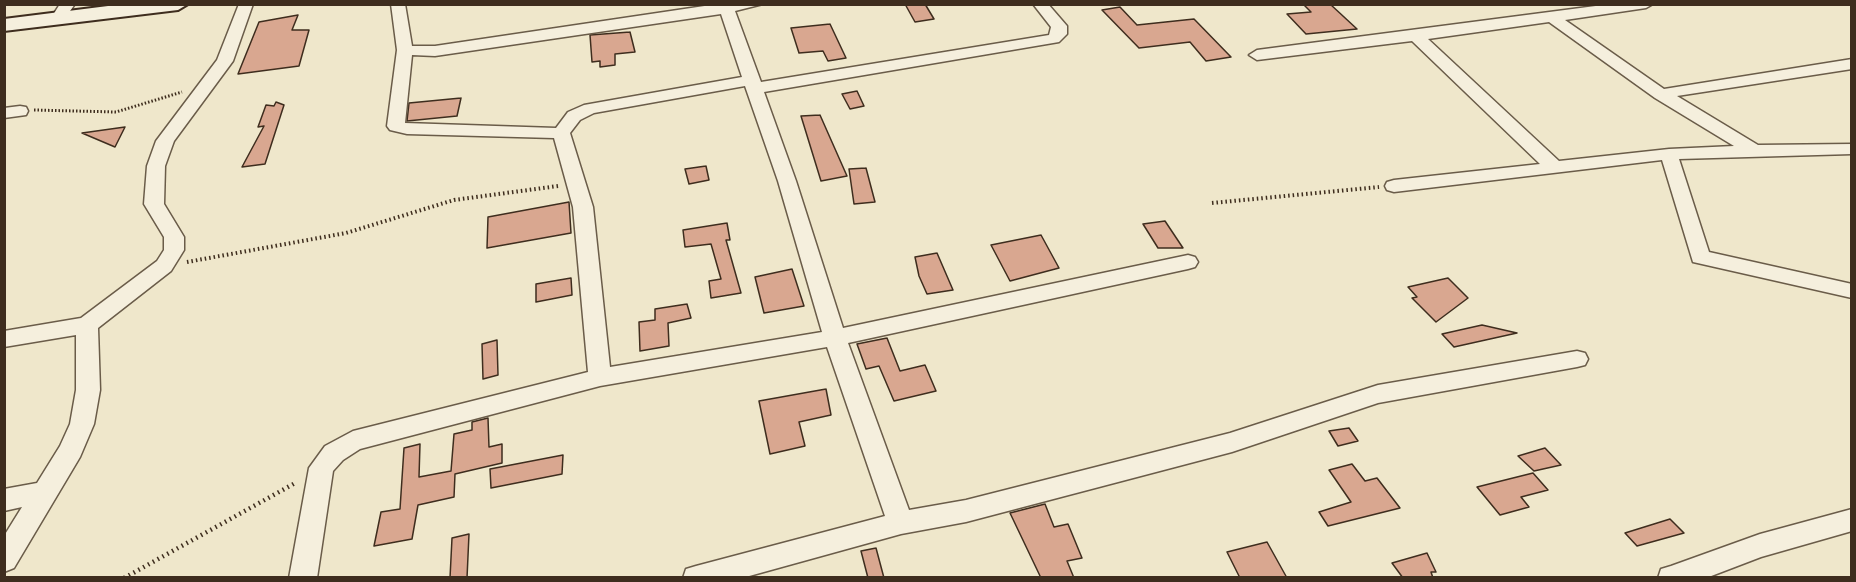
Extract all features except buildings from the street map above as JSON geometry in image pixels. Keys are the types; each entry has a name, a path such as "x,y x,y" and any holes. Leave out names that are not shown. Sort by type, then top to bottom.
{"street":[{"path":"4,25 63,11 178,4"},
{"path":"4,339 87,325 164,266 174,250 174,237 154,204 156,166 165,141 225,61 234,43 246,4"},
{"path":"398,4 405,50 396,126 407,129 561,133"},
{"path":"405,50 435,51 756,4"},
{"path":"561,133 574,116 590,109 1045,42 1059,34 1059,26 1040,4"},
{"path":"1257,55 1416,36 1646,4"},
{"path":"725,7 753,84 835,338 901,523"},
{"path":"1553,18 1661,94 1754,150"},
{"path":"1416,36 1554,166"},
{"path":"1661,94 1851,64"},
{"path":"561,133 577,183 586,233 600,377"},
{"path":"1394,186 1669,154 1851,149"},
{"path":"1669,154 1700,257 1851,291"},
{"path":"303,578 321,468 334,453 353,441 600,377 835,338 1188,262"},
{"path":"4,560 71,450 82,423 88,390 87,325"},
{"path":"696,578 757,564 901,523 966,511 1232,442 1301,417 1378,394 1577,359"},
{"path":"4,500 43,493"},
{"path":"1671,578 1760,546 1851,520"}],"path":[{"path":"12,112 74,108 116,112 206,86"},
{"path":"164,266 346,233 454,200 577,183"},
{"path":"1212,203 1394,186"},
{"path":"124,578 321,468"}]}
